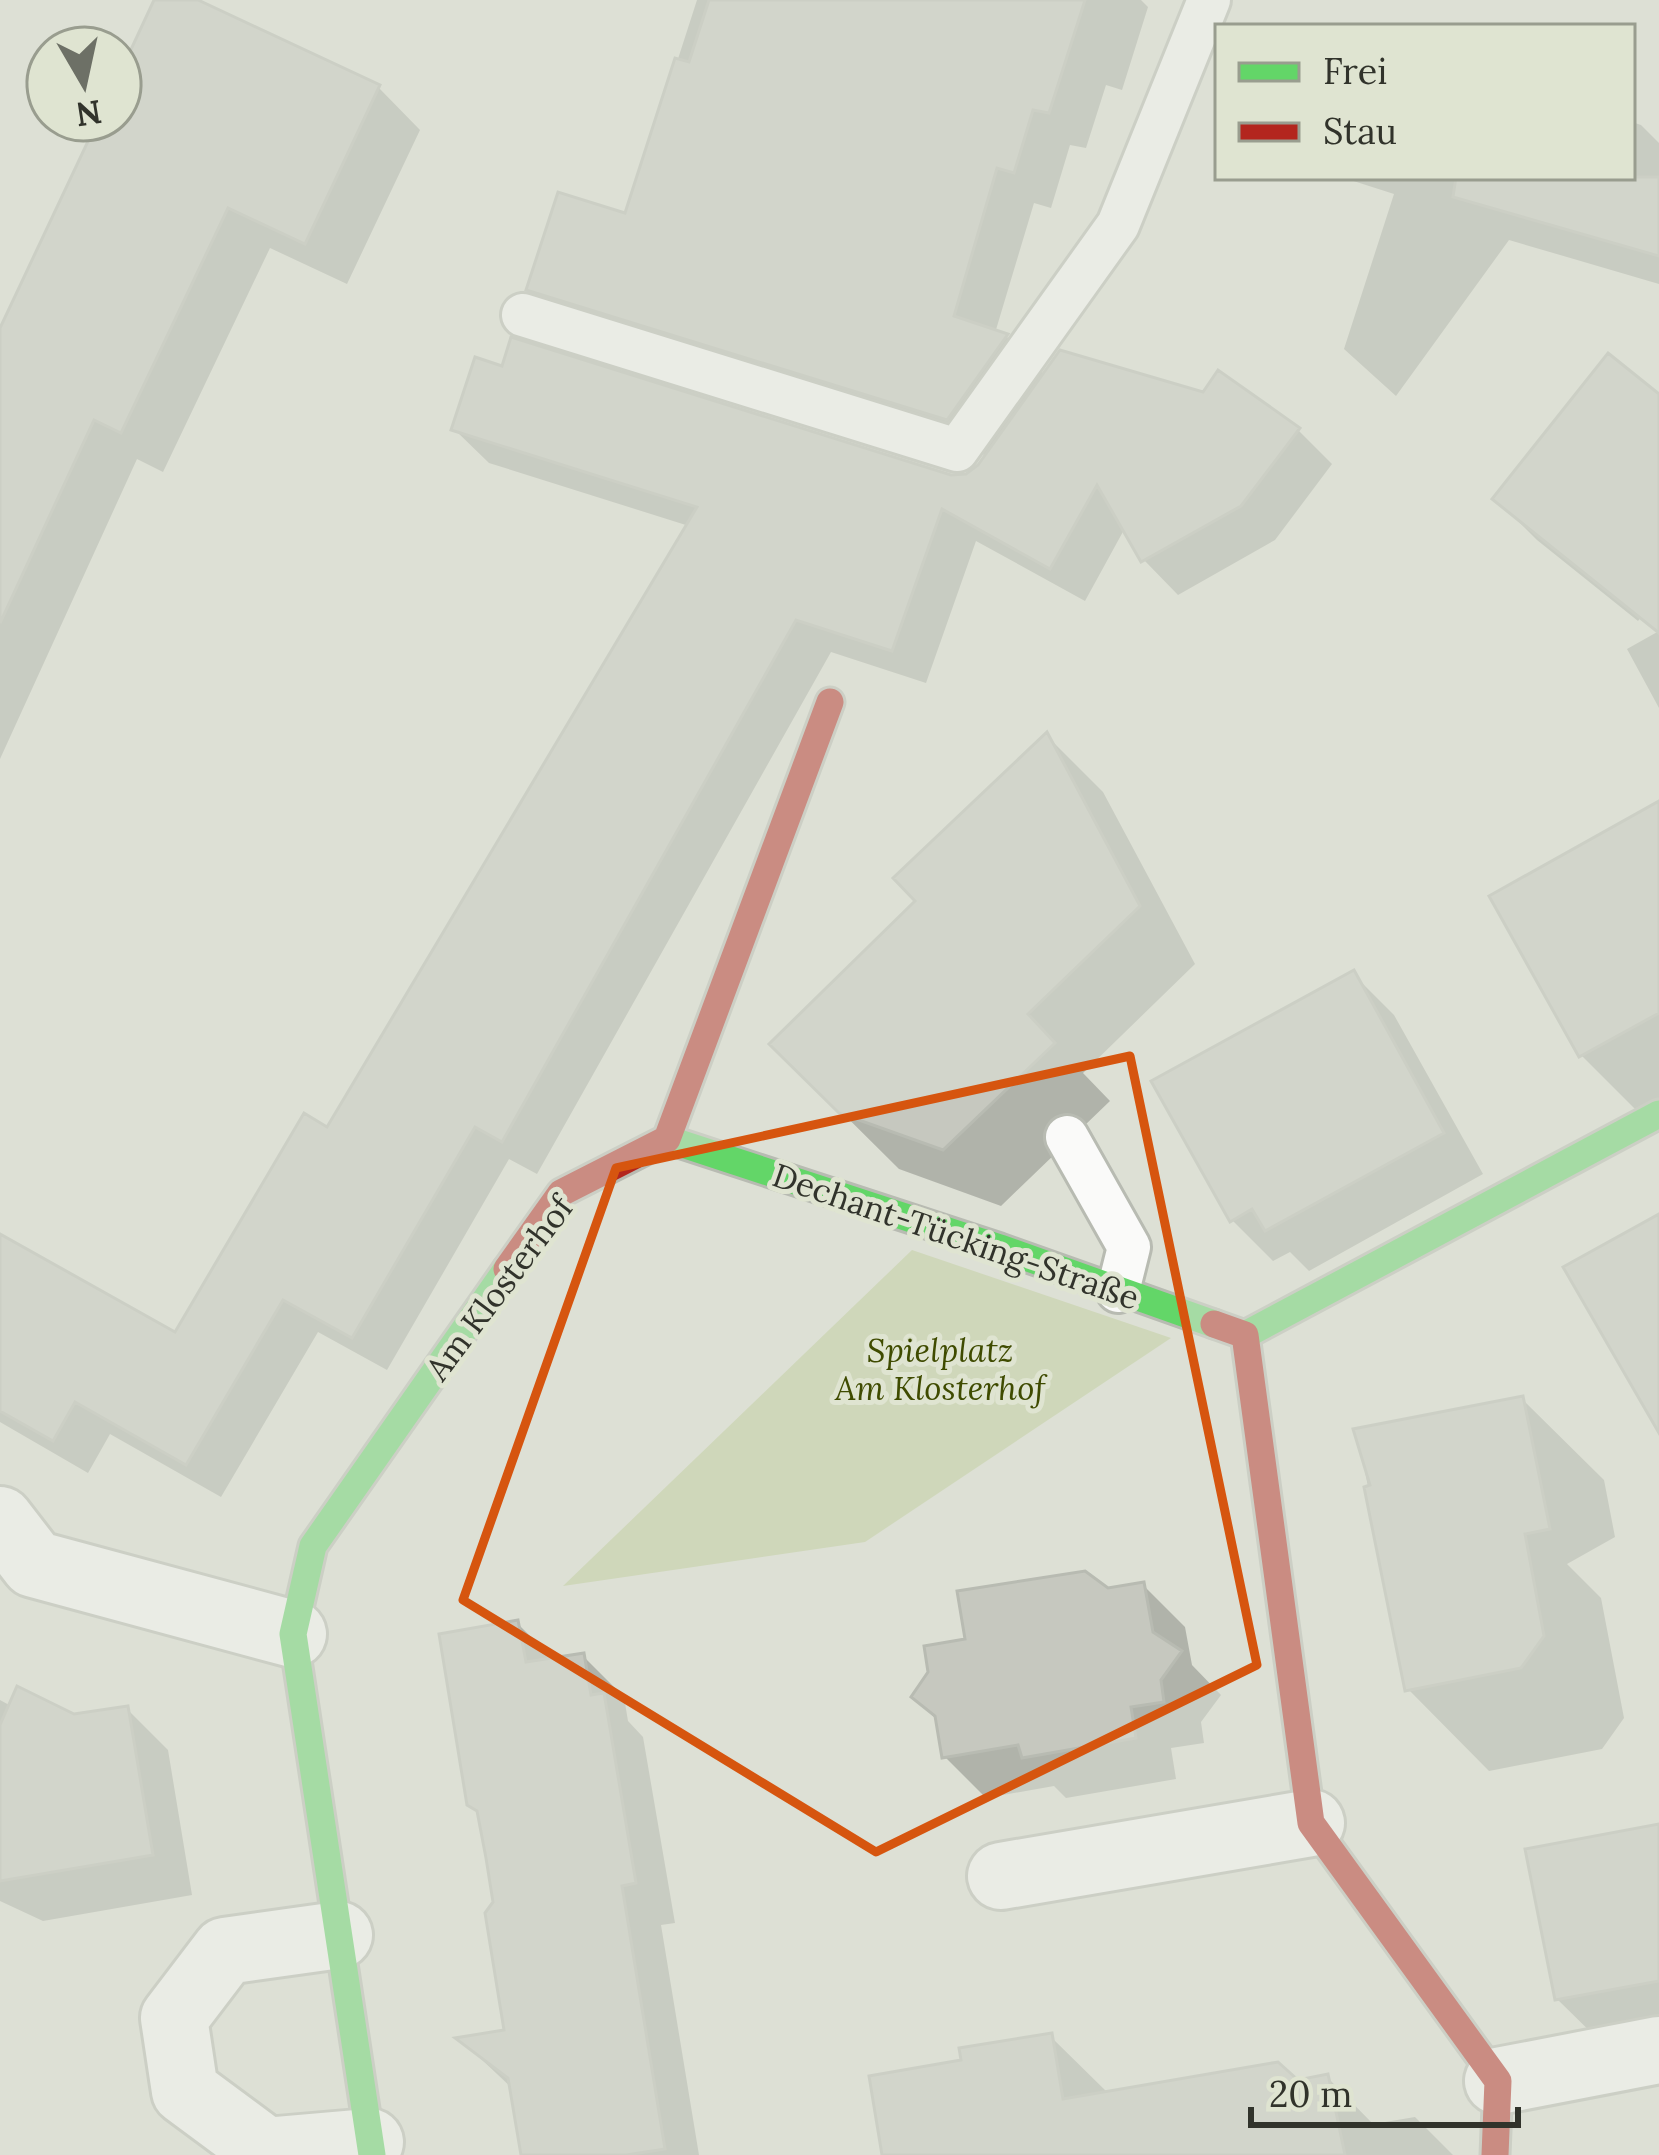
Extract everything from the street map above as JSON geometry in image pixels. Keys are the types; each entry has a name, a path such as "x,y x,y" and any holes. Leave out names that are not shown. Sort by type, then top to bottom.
{"street":[{"path":"667,1138 830,702"},
{"path":"1495,2155 1498,2081 1311,1823 1245,1335 1659,1114"},
{"name":"Dechant-Tücking-Straße","path":"667,1138 1245,1335"},
{"name":"Am Klosterhof","path":"339,1935 225,1952 174,2018 185,2091 266,2150 371,2148 339,1935 293,1634 313,1546 562,1193 667,1138"},
{"path":"0,1520 34,1564 293,1634"},
{"path":"1001,1876 1311,1823"},
{"path":"1498,2081 1659,2050"}],"lane":[{"path":"523,315 957,450 1118,225 1209,0"},
{"path":"1067,1137 1129,1247 1118,1291"}],"highlighted area":[{"path":"1130,1056 1257,1665 876,1852 463,1600 616,1168"}],"green space":[{"name":"Spielplatz Am Klosterhof","path":"912,1250 1171,1338 865,1542 563,1586"}],"building":[{"path":"154,0 198,0 380,85 305,244 228,208 121,433 94,420 0,623 0,328 87,144 144,144 143,24"},
{"path":"709,0 1085,0 1049,113 1033,110 1014,173 997,168 954,316 1008,334 947,420 526,290 558,192 625,213 675,58 689,62"},
{"path":"1659,177 1659,256 1453,197 1456,180"},
{"path":"511,337 951,475 966,474 978,465 1060,350 1203,392 1218,370 1300,428 1241,506 1141,562 1097,485 1050,569 942,509 892,651 796,620 502,1142 475,1127 352,1338 283,1300 186,1465 75,1402 53,1441 0,1411 0,1234 175,1332 304,1113 327,1127 697,507 451,430 475,357 502,366"},
{"path":"1608,353 1659,394 1659,633 1492,499"},
{"path":"1047,732 1140,906 1028,1014 1055,1043 943,1150 839,1113 769,1044 915,901 893,878"},
{"path":"1659,801 1659,1013 1579,1057 1489,896"},
{"path":"1354,970 1444,1133 1265,1231 1252,1209 1230,1222 1151,1081"},
{"path":"1659,1214 1659,1433 1563,1267"},
{"path":"1523,1396 1550,1529 1525,1534 1544,1636 1521,1668 1405,1691 1364,1487 1370,1485 1353,1429"},
{"path":"1085,1571 1108,1588 1144,1582 1153,1632 1182,1651 1161,1680 1164,1702 1131,1707 1136,1738 1022,1758 1018,1745 942,1758 935,1716 911,1697 928,1672 924,1646 965,1639 957,1591"},
{"path":"518,1620 526,1662 584,1653 591,1695 604,1693 636,1883 622,1886 665,2149 626,2155 521,2155 508,2078 455,2038 504,2030 485,1913 493,1902 486,1858 477,1811 467,1805 439,1634"},
{"path":"17,1686 74,1714 128,1706 153,1855 0,1881 0,1725"},
{"path":"1659,1824 1659,1981 1555,2000 1525,1849"},
{"path":"1052,2033 1063,2099 1278,2062 1298,2080 1328,2074 1345,2155 882,2155 869,2076 961,2060 959,2048"}],"traffic: fast":[{"path":"1245,1335 1659,1114"},
{"path":"667,1139 1214,1324"},
{"path":"372,2155 293,1634 313,1546 507,1269"}],"traffic: jam":[{"path":"507,1269 561,1193 667,1139 830,702"},
{"path":"1214,1324 1245,1335 1311,1823 1498,2081 1495,2155"}]}
